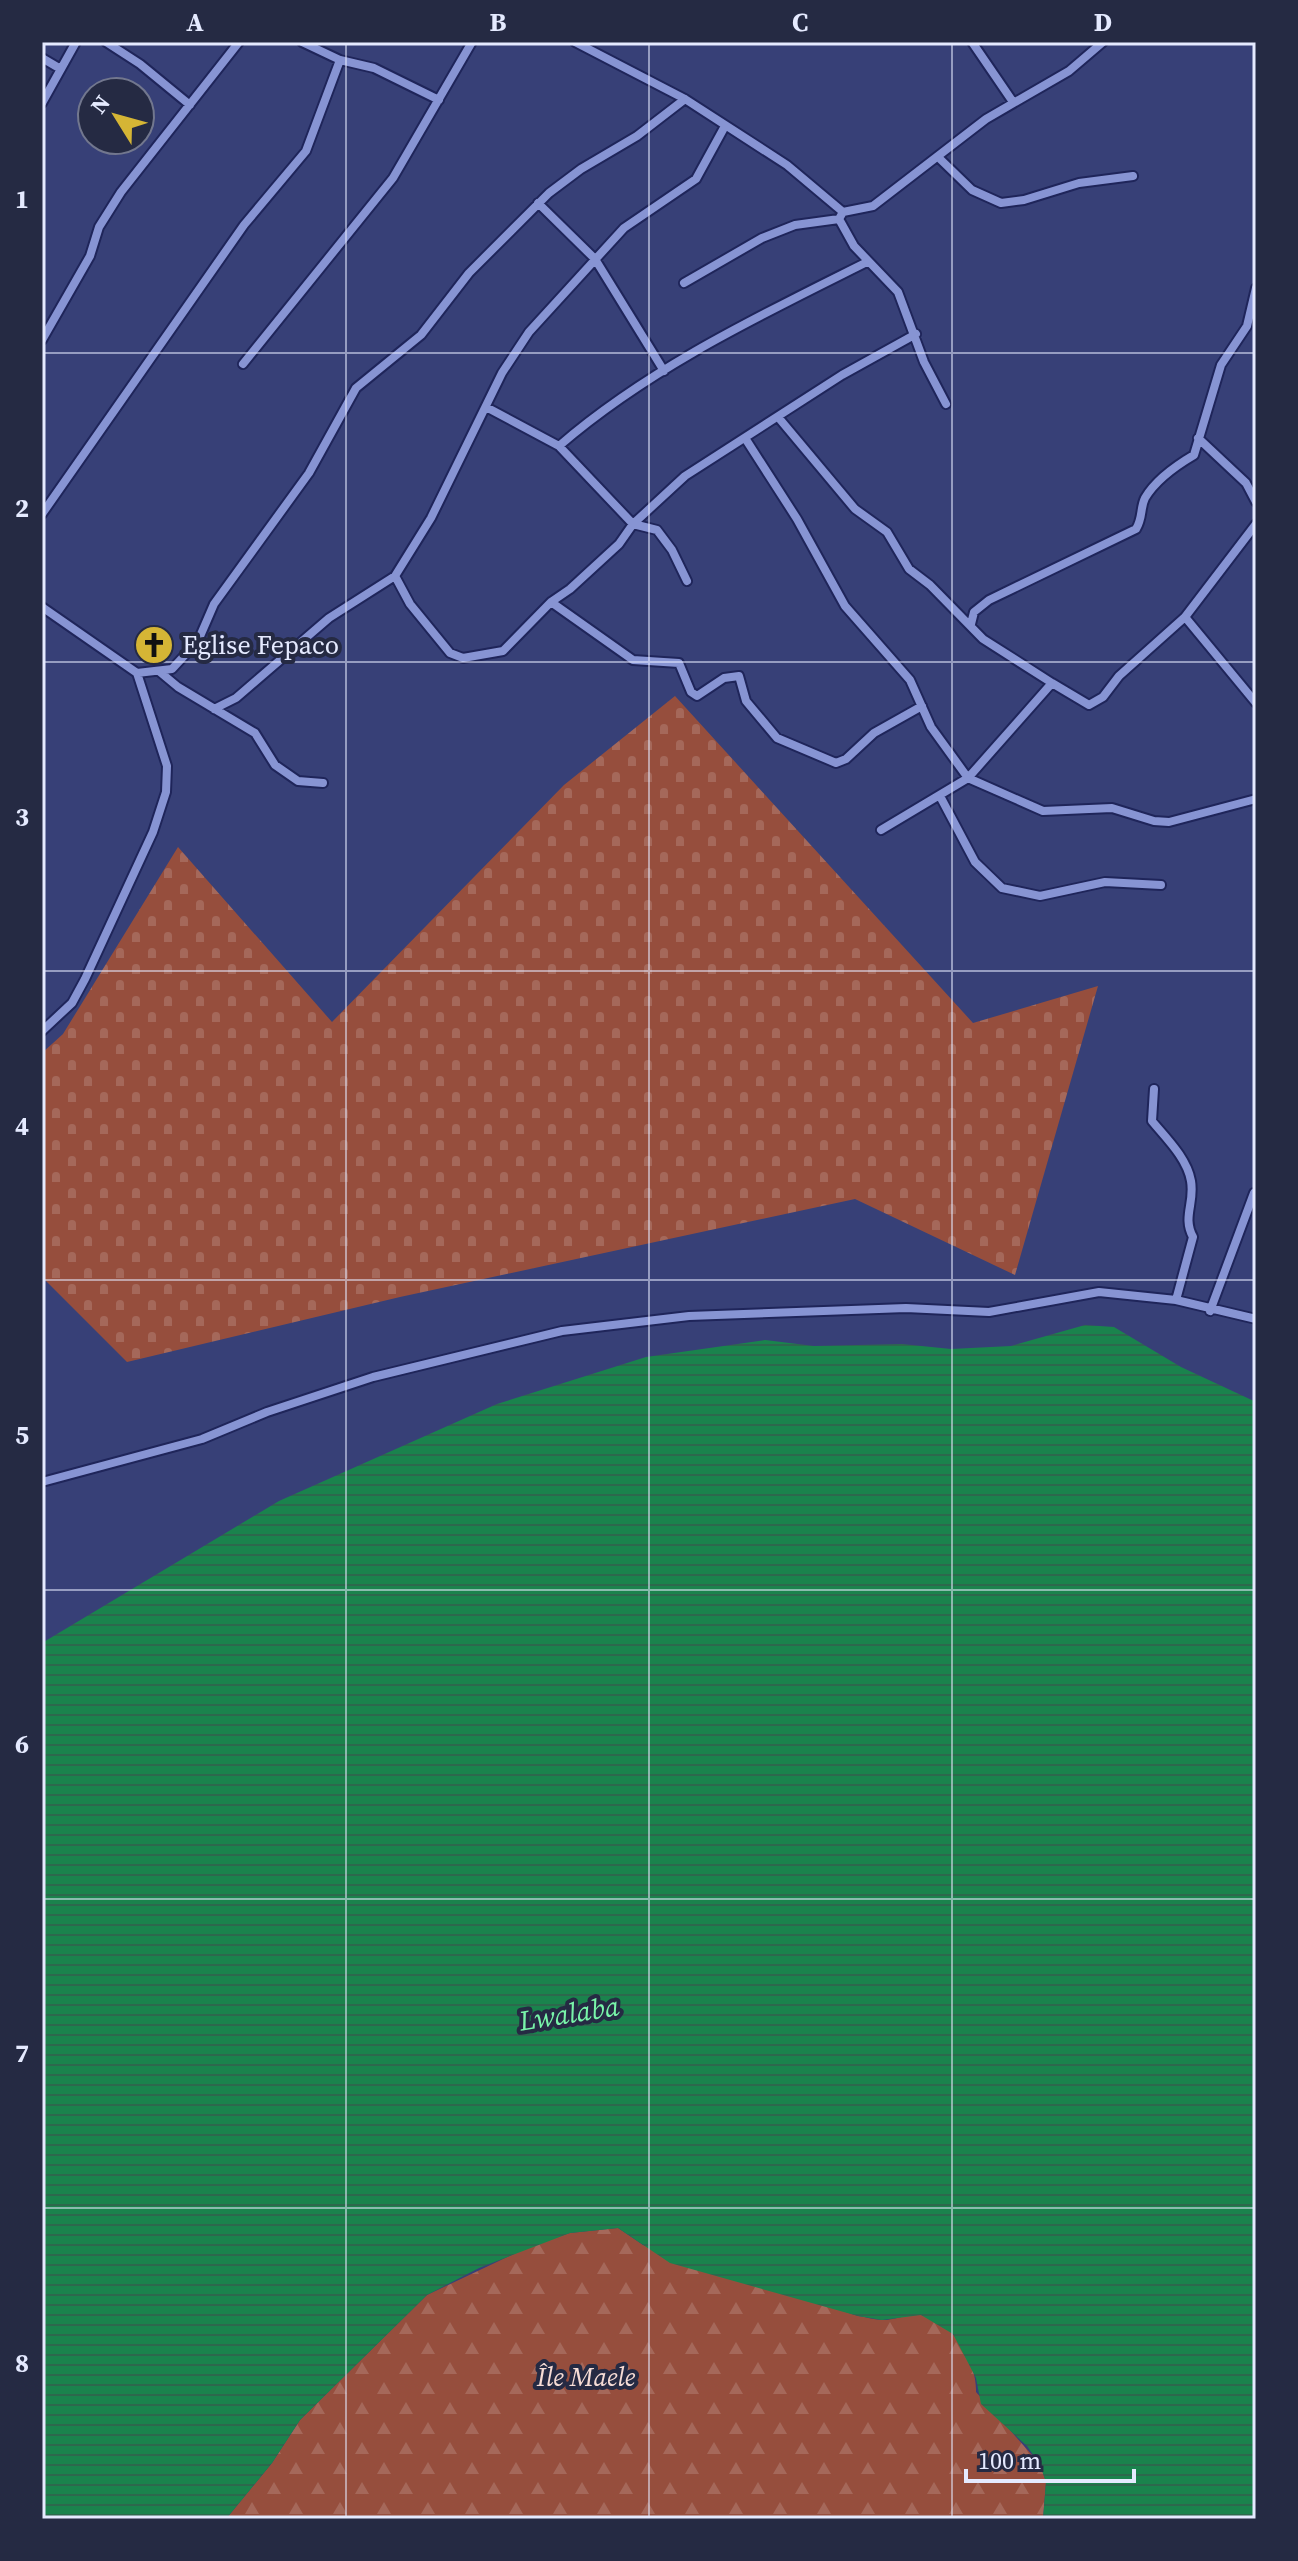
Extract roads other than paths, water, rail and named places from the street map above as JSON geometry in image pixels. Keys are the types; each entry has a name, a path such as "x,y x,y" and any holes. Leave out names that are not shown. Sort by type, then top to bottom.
{"street":[{"path":"42,103 76,42"},
{"path":"106,42 140,64 190,105"},
{"path":"42,340 90,256 99,227 121,192 239,42"},
{"path":"302,42 340,60 374,68 439,100"},
{"path":"243,364 393,178 472,42"},
{"path":"575,42 685,99 787,165 841,216 867,262 898,292 924,362 946,404"},
{"path":"972,42 1013,102"},
{"path":"684,283 762,238 795,225 873,206 1013,102 1069,71 1103,42"},
{"path":"42,58 59,68"},
{"path":"42,514 244,225 306,151 340,60"},
{"path":"137,673 172,669 198,641 214,604 309,473 356,388 421,335 469,273 538,203 581,169 637,136 685,99"},
{"path":"214,709 236,698 329,618 395,576 431,518 486,407 529,332 595,259 651,207 696,179 725,126"},
{"path":"938,157 972,190 1001,203 1024,200 1079,183 1133,176"},
{"path":"538,203 595,259 664,371"},
{"path":"559,446 664,371 764,314 867,262"},
{"path":"971,624 974,612 989,600 1136,529 1146,497 1176,466 1194,455 1221,365 1247,326 1256,288"},
{"path":"395,576 429,631 450,653 463,658 503,651 551,602 611,552 633,524 685,476 916,334"},
{"path":"486,407 559,446 633,524 657,530 672,550 687,581"},
{"path":"778,417 855,509 887,532 909,569 971,624 983,639 1089,705 1096,702 1119,676 1185,617 1256,524"},
{"path":"745,438 797,519 845,606 886,648 910,680 935,734 968,778 1043,811 1112,808 1154,821 1169,822 1256,799"},
{"path":"1198,438 1246,483 1256,502"},
{"path":"551,602 633,660 679,663 691,692 697,696 724,678 739,676 746,701 777,738 836,763 846,759 874,733 922,706"},
{"path":"42,607 137,673 161,739 167,766 166,792 153,832 85,979 72,1003 42,1031"},
{"path":"1185,617 1256,703"},
{"path":"160,672 255,733 275,765 298,781 323,783"},
{"path":"881,830 941,798 968,778 1052,683"},
{"path":"941,798 975,862 1002,888 1040,896 1105,882 1161,885"},
{"path":"1154,1089 1152,1121 1178,1153 1191,1180 1185,1223 1193,1237 1176,1300"},
{"path":"1210,1311 1254,1193"},
{"path":"42,1482 202,1439 267,1412 373,1377 562,1331 689,1316 906,1308 989,1312 1099,1292 1176,1300 1210,1311 1256,1319"}],"water":[{"name":"Lwalaba","path":"1085,1325 1114,1327 1181,1367 1256,1402 1256,2519 1043,2519 1046,2482 1040,2465 1027,2446 981,2404 976,2378 953,2334 921,2315 882,2320 858,2316 670,2263 618,2228 570,2233 479,2268 427,2295 300,2420 272,2463 226,2519 42,2519 42,1643 279,1501 497,1404 646,1357 765,1340 814,1346 902,1344 951,1349 1011,1346"}],"place":[{"name":"Eglise Fepaco","path":"154,645"}],"park label":[{"name":"Île Maele","path":"586,2377"}]}
